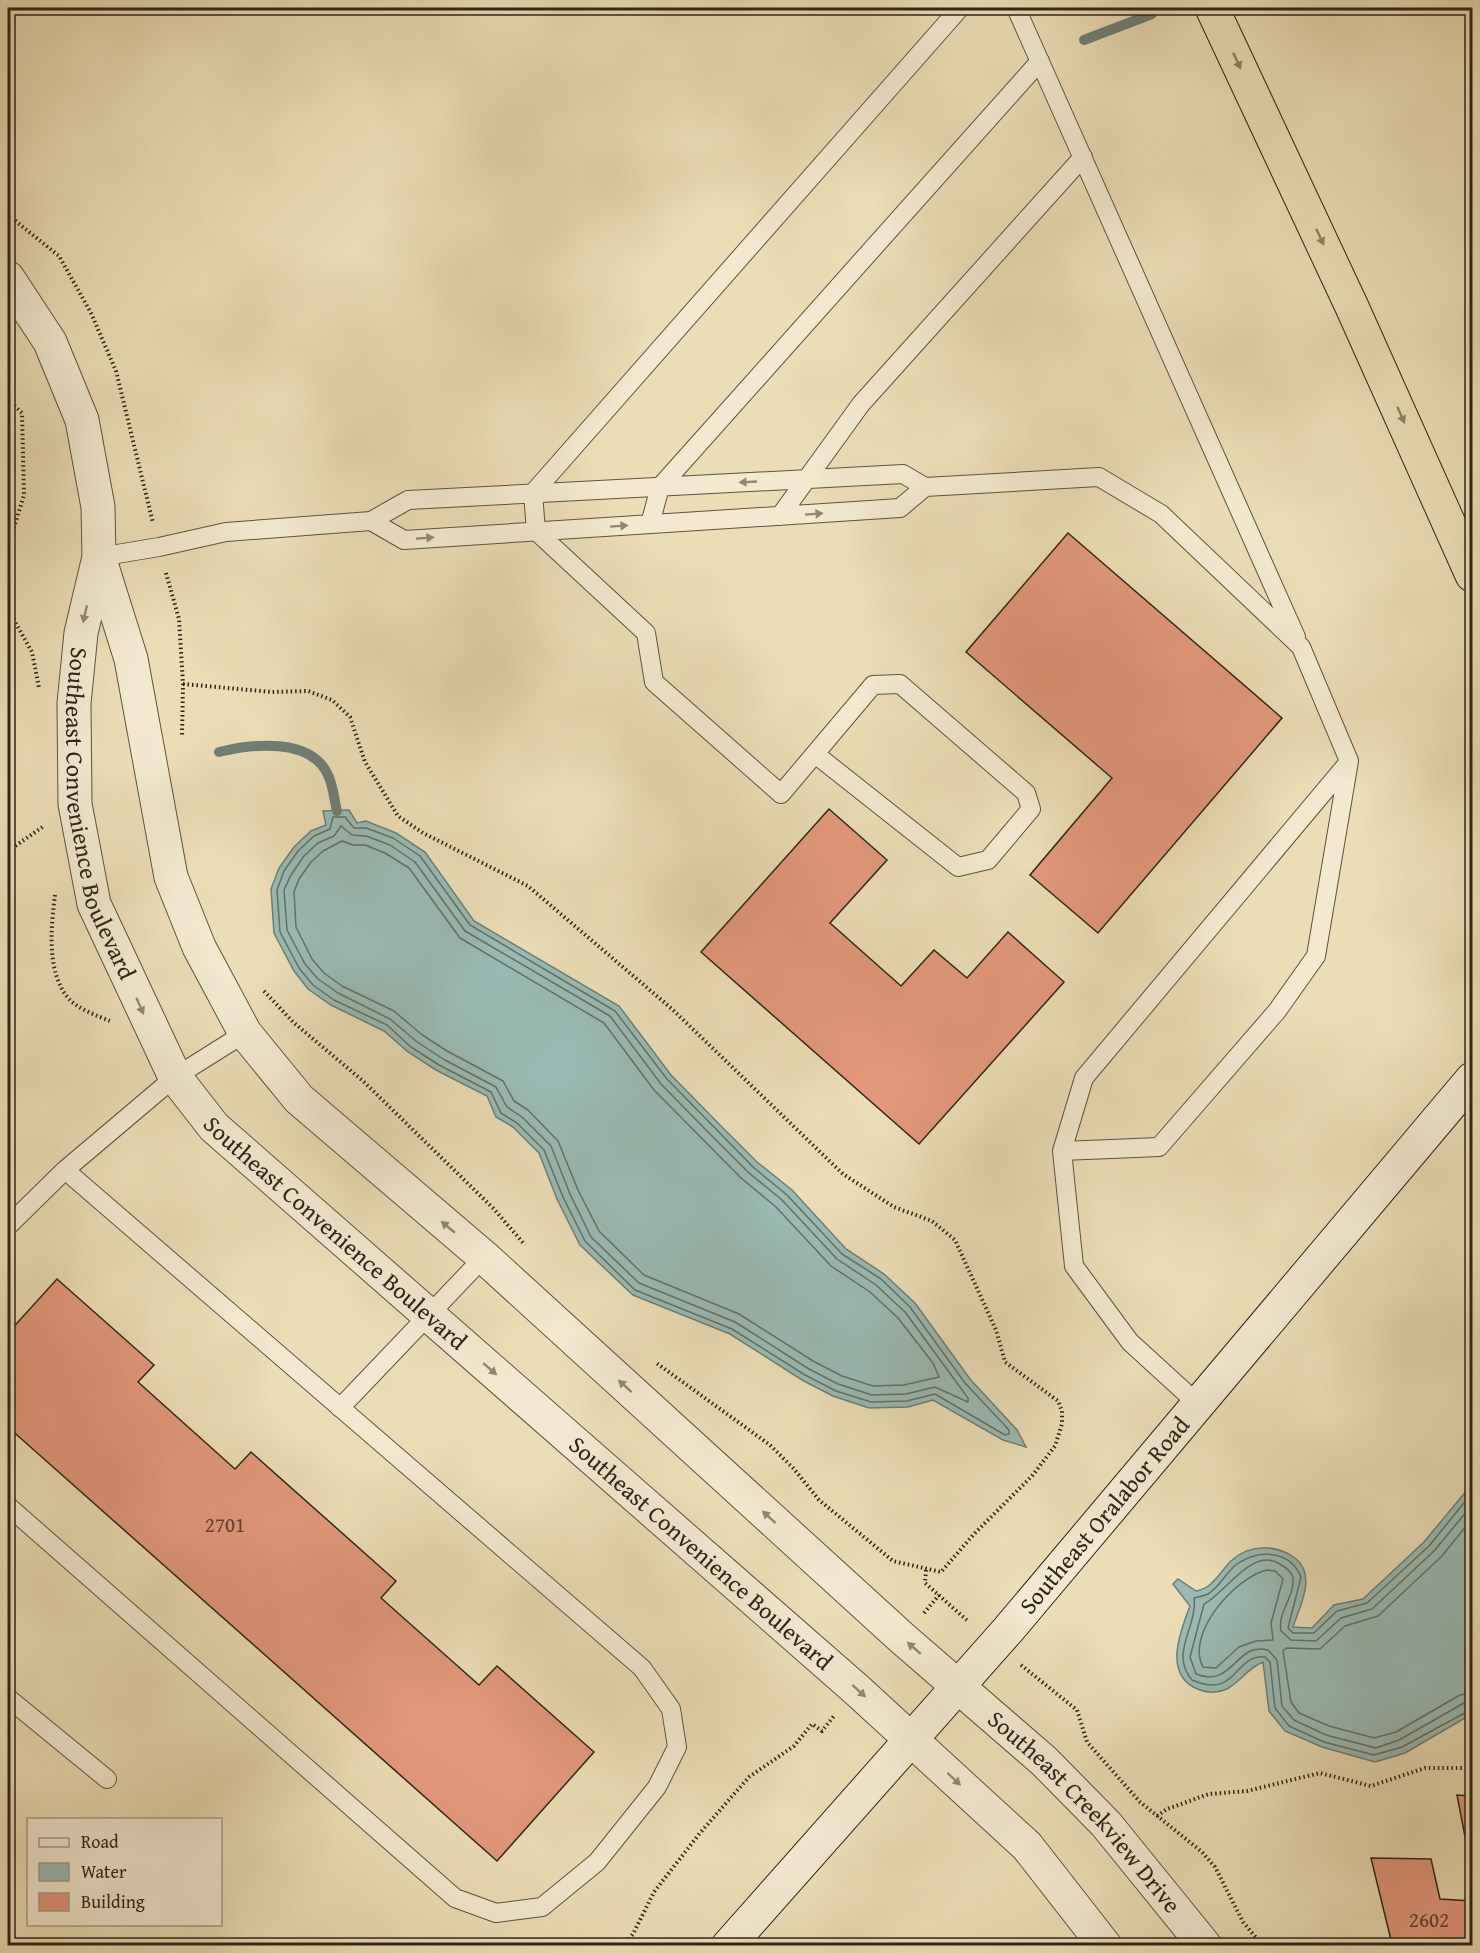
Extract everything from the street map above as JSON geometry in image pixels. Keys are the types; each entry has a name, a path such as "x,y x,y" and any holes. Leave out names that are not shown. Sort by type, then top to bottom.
{"highway":[{"path":"1212,8 1352,307 1473,575"}],"street":[{"name":"Southeast Convenience Boulevard","path":"8,278 50,342 82,420 98,507 99,557 81,633 74,703 75,804 94,904 176,1077 214,1127 857,1690 911,1740"},
{"name":"Southeast Convenience Boulevard","path":"99,557 131,659 171,877 199,947 245,1033 299,1100 484,1257 902,1638 958,1686"},
{"name":"Southeast Oralabor Road","path":"728,1946 958,1686 1199,1405 1473,1079"},
{"name":"Southeast Creekview Drive","path":"958,1686 1044,1761 1106,1824 1205,1946"},
{"path":"911,1740 1027,1846 1105,1946"}],"lane":[{"path":"815,754 958,867 988,860 1031,809 1026,793 900,684 873,685 781,794 654,682 646,633 536,531 533,493 960,8"},
{"path":"1016,8 1301,647 1349,761 1316,956 1277,1011 1159,1147 1062,1151"},
{"path":"650,524 660,487 1040,61"},
{"path":"780,516 861,404 1083,157"},
{"path":"99,557 226,532 371,521 408,500 903,474 925,486 1099,477 1161,514 1301,647"},
{"path":"371,521 404,540 900,508 925,486"},
{"path":"1199,1405 1130,1342 1074,1266 1062,1151 1084,1078 1349,761"},
{"path":"8,1226 65,1170 176,1077 245,1033"},
{"path":"8,1506 455,1898 496,1913 542,1907 597,1862 657,1787 677,1747 670,1709 642,1668 65,1170"},
{"path":"340,1408 427,1314 484,1257"},
{"path":"8,1698 107,1779"}],"path":[{"path":"8,215 59,255 91,313 116,371 179,619 183,684 183,745"},
{"path":"8,399 22,413 24,495 8,547"},
{"path":"8,602 10,613 32,652 39,690"},
{"path":"183,684 272,692 308,691 332,700 350,717 365,762 398,816 423,833 528,886 672,1009 843,1174 894,1207 932,1221 955,1240 996,1330 1005,1362 1058,1401 1062,1411 1062,1424 1055,1446 1032,1476 941,1572 926,1570 893,1561 819,1500 794,1469 770,1445 650,1359"},
{"path":"8,851 44,827 42,817"},
{"path":"257,984 293,1022 363,1081 493,1208 529,1249"},
{"path":"926,1570 926,1583 994,1644 1077,1710 1087,1742 1140,1802 1202,1852 1215,1867 1243,1922 1263,1946"},
{"path":"902,1638 939,1595"},
{"path":"623,1946 633,1934 654,1892 700,1833 749,1777 794,1746 812,1724 822,1731 857,1690"},
{"path":"1157,1816 1167,1809 1209,1794 1247,1791 1295,1777 1320,1773 1371,1786 1425,1768 1473,1767"}],"water":[{"path":"349,810 357,823 366,821 396,833 425,852 474,921 619,1006 671,1075 719,1124 757,1162 792,1190 846,1249 884,1274 915,1303 970,1379 1017,1430 1026,1447 1003,1440 933,1400 908,1407 869,1408 833,1396 802,1380 730,1334 633,1295 580,1245 557,1199 539,1153 513,1127 496,1117 487,1096 436,1070 408,1052 384,1031 331,1005 308,989 294,971 274,933 271,889 279,868 294,847 311,831 326,825 323,811"},
{"path":"1472,1484 1472,1714 1405,1753 1375,1762 1322,1747 1285,1731 1269,1711 1263,1662 1227,1689 1217,1692 1200,1690 1188,1684 1181,1675 1177,1654 1190,1606 1173,1584 1178,1579 1196,1591 1202,1590 1211,1584 1238,1555 1254,1549 1280,1550 1295,1558 1302,1565 1305,1573 1303,1600 1293,1627 1312,1628 1334,1605 1363,1599 1424,1542"}],"building":[{"path":"1068,533 1282,718 1098,933 1030,875 1112,778 966,652"},
{"path":"829,809 887,860 830,923 901,986 934,950 967,978 1008,932 1064,982 919,1144 701,952"},
{"path":"57,1279 154,1365 138,1382 235,1469 251,1452 396,1581 381,1598 479,1685 497,1666 594,1752 497,1861 8,1427 8,1333"},
{"path":"1457,1795 1472,1796 1472,1873"},
{"path":"1371,1858 1431,1859 1440,1899 1472,1901 1472,1946 1376,1946 1375,1939 1391,1940"}],"waterway":[{"path":"1084,40 1152,14"},
{"path":"219,752 247,747 279,746 308,754 320,763 328,775 337,811"}]}
